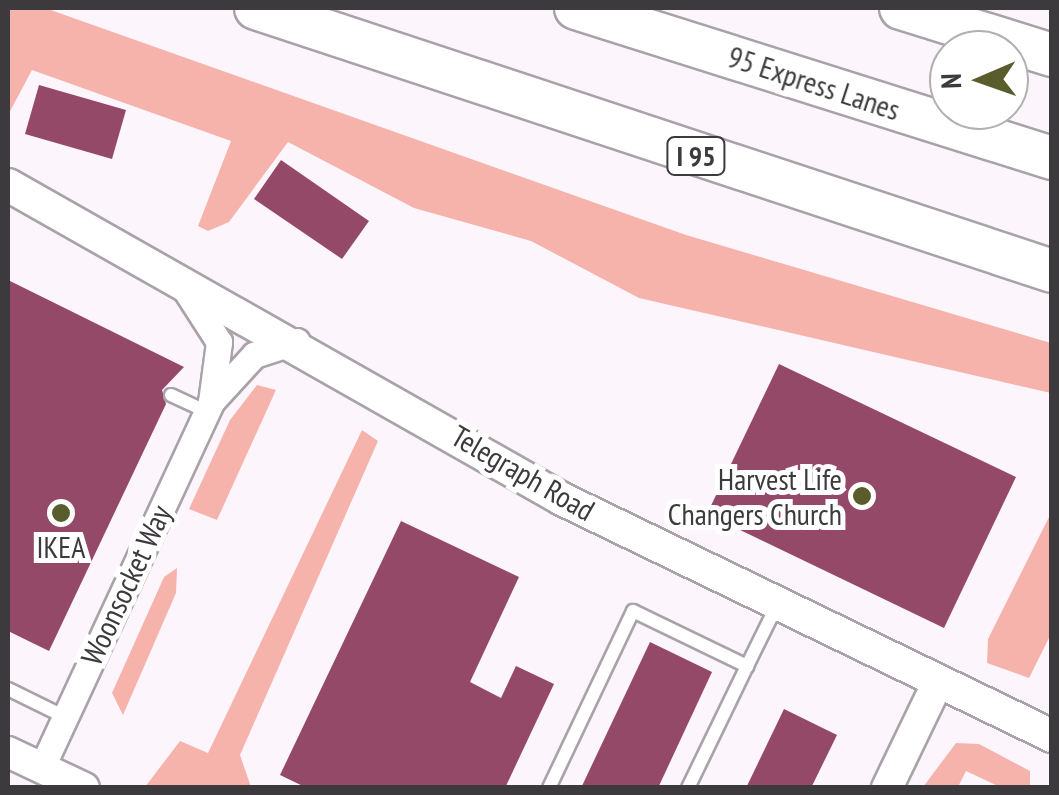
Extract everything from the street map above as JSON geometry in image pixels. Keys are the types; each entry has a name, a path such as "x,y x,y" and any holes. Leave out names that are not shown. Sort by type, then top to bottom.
{"highway":[{"name":"I 95","path":"256,8 1039,266"},
{"name":"95 Express Lanes","path":"576,8 1052,158"},
{"path":"900,8 1052,55"}],"main road":[{"name":"Telegraph Road","path":"8,185 296,341 562,499 937,684 1052,736"}],"street":[{"name":"Woonsocket Way","path":"174,273 217,335 209,407"},
{"name":"Woonsocket Way","path":"41,768 209,407 254,354 296,341"},
{"path":"887,788 937,684"},
{"path":"8,752 84,788"}],"lane":[{"path":"171,395 209,407"},
{"path":"688,788 777,604"},
{"path":"548,788 633,611 746,666"},
{"path":"8,689 64,717"}],"shaded area":[{"path":"8,8 45,8 686,235 1051,343 1051,393 639,298 531,241 414,208 288,142 229,222 208,231 198,226 231,141 32,70 8,115"},
{"path":"257,385 276,390 217,520 189,509 230,420"},
{"path":"362,430 378,441 240,755 251,787 145,787 180,741 208,753"},
{"path":"1051,513 1051,634 1029,678 987,663 988,639"},
{"path":"177,568 176,593 123,715 112,693 164,577"},
{"path":"956,743 979,744 1030,771 1030,787 1000,787 966,771 958,787 923,787"}],"building":[{"path":"39,85 126,110 112,159 25,134"},
{"path":"281,160 369,221 342,259 254,199"},
{"name":"IKEA","path":"8,280 184,367 162,390 166,404 49,651 8,631"},
{"name":"Harvest Life Changers Church","path":"779,364 1016,477 944,628 707,514"},
{"path":"401,521 519,577 470,682 501,698 516,666 554,684 505,788 307,788 280,775"},
{"path":"650,642 712,672 658,788 581,788"},
{"path":"784,709 837,735 811,788 746,788"}],"place":[{"name":"Harvest Life Changers Church","path":"862,496"},
{"name":"IKEA","path":"61,513"}]}
